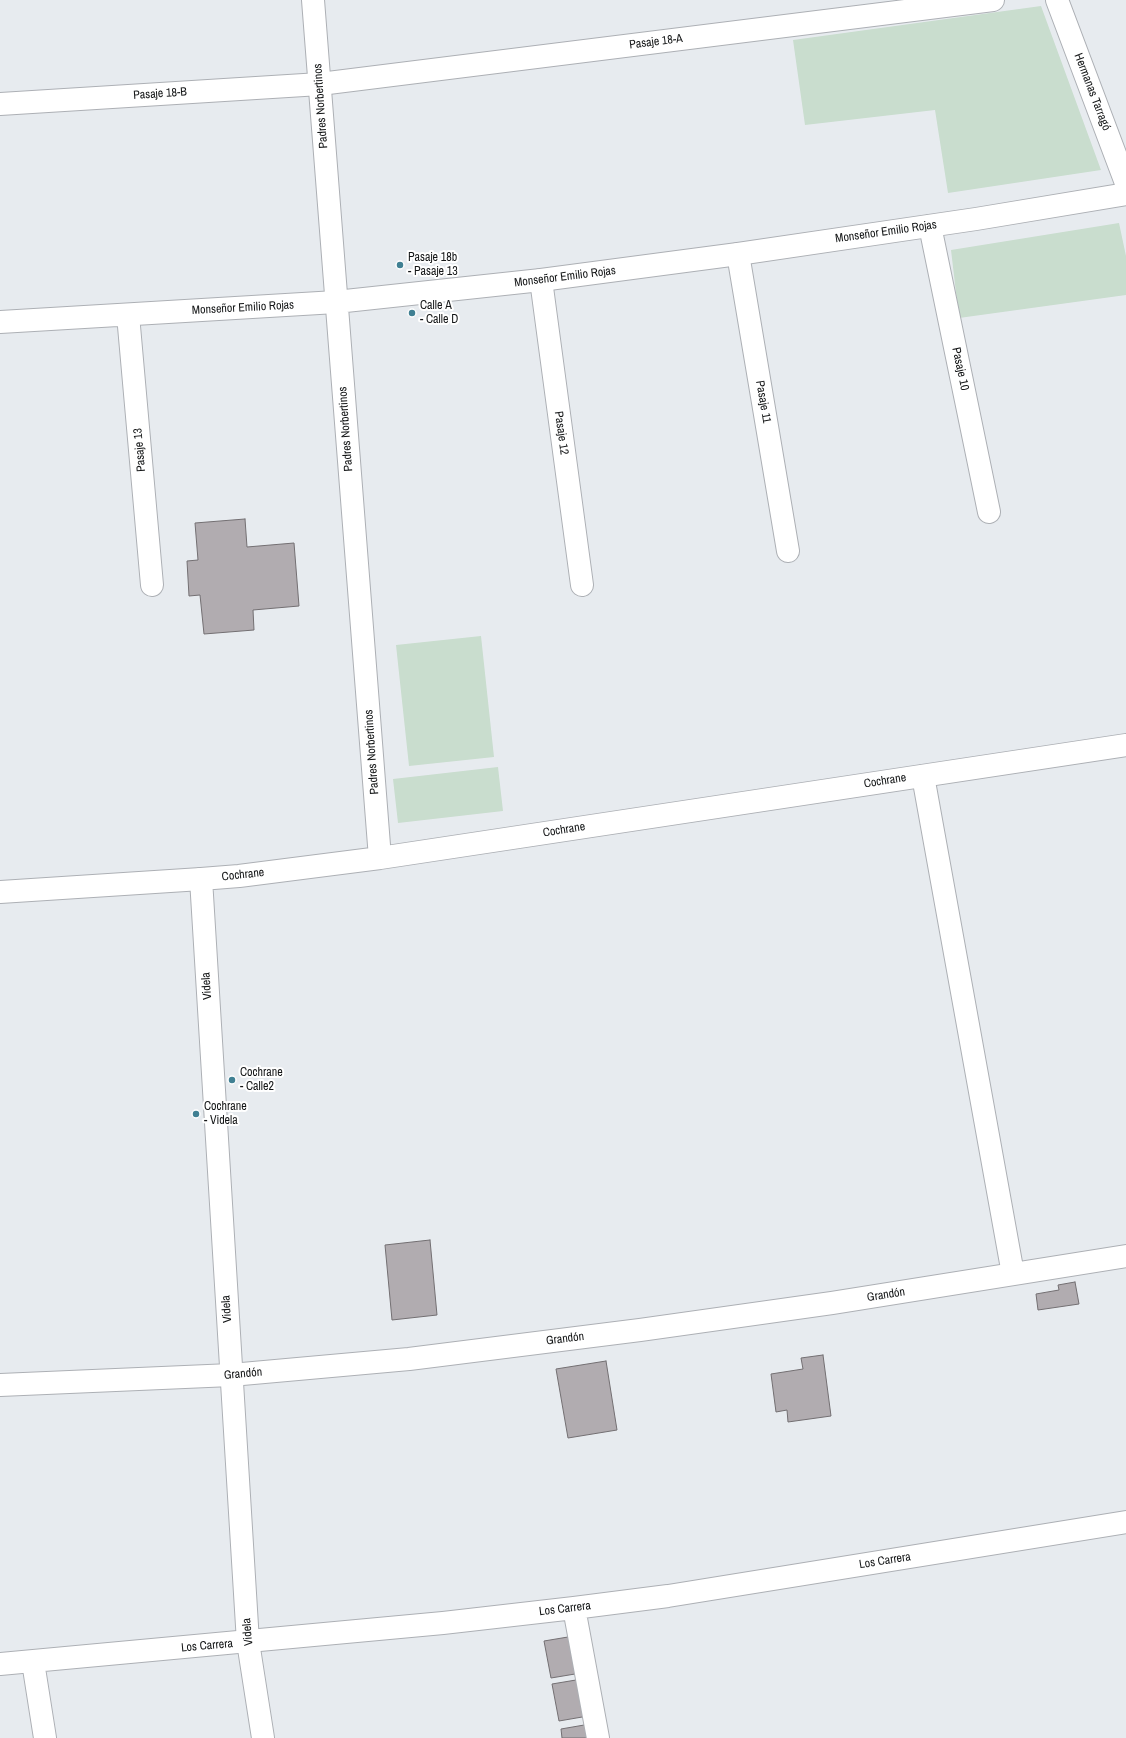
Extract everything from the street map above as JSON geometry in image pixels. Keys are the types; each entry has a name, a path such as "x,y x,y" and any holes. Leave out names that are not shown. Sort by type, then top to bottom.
{"street":[{"name":"Padres Norbertinos","path":"313,0 380,858"},
{"name":"Pasaje 18-A","path":"320,84 993,0"},
{"name":"Hermanas Tarragó","path":"1057,0 1126,183"},
{"name":"Pasaje 18-B","path":"0,104 320,84"},
{"name":"Monseñor Emilio Rojas","path":"0,322 336,302 541,280 738,254 930,226 1126,194"},
{"name":"Pasaje 10","path":"930,226 990,512"},
{"name":"Pasaje 11","path":"738,254 788,550"},
{"name":"Pasaje 12","path":"541,280 582,585"},
{"name":"Pasaje 13","path":"128,315 152,585"},
{"name":"Cochrane","path":"0,892 239,876 380,858 1126,745"},
{"path":"923,776 1013,1274"},
{"name":"Videla","path":"201,879 248,1642 263,1738"},
{"name":"Grandón","path":"0,1385 231,1375 409,1359 632,1331 832,1303 1126,1256"},
{"name":"Los Carrera","path":"0,1664 443,1623 574,1608 675,1595 1126,1522"},
{"path":"574,1608 598,1738"},
{"path":"33,1662 45,1738"}],"green space":[{"path":"1041,6 1101,170 948,193 935,110 805,125 793,40"},
{"path":"1119,223 1126,256 1126,295 959,318 951,250"},
{"path":"481,636 494,757 409,766 396,645"},
{"path":"498,767 503,811 398,823 393,779"}],"building":[{"path":"245,519 247,547 294,543 299,606 253,610 254,630 204,634 200,595 189,596 187,561 198,560 195,523"},
{"path":"430,1240 437,1315 392,1320 385,1245"},
{"path":"1075,1282 1079,1304 1038,1310 1036,1294 1059,1290 1058,1285"},
{"path":"823,1355 831,1416 788,1422 787,1410 776,1412 771,1374 803,1369 801,1358"},
{"path":"606,1361 617,1430 568,1438 556,1369"},
{"path":"574,1636 581,1673 551,1678 544,1641"},
{"path":"582,1679 588,1716 559,1721 552,1684"},
{"path":"590,1724 593,1738 562,1738 561,1729"}],"place":[{"name":"Pasaje 18b - Pasaje 13","path":"400,265"},
{"name":"Calle A - Calle D","path":"412,313"},
{"name":"Cochrane - Calle2","path":"232,1080"},
{"name":"Cochrane - Videla","path":"196,1114"}]}
